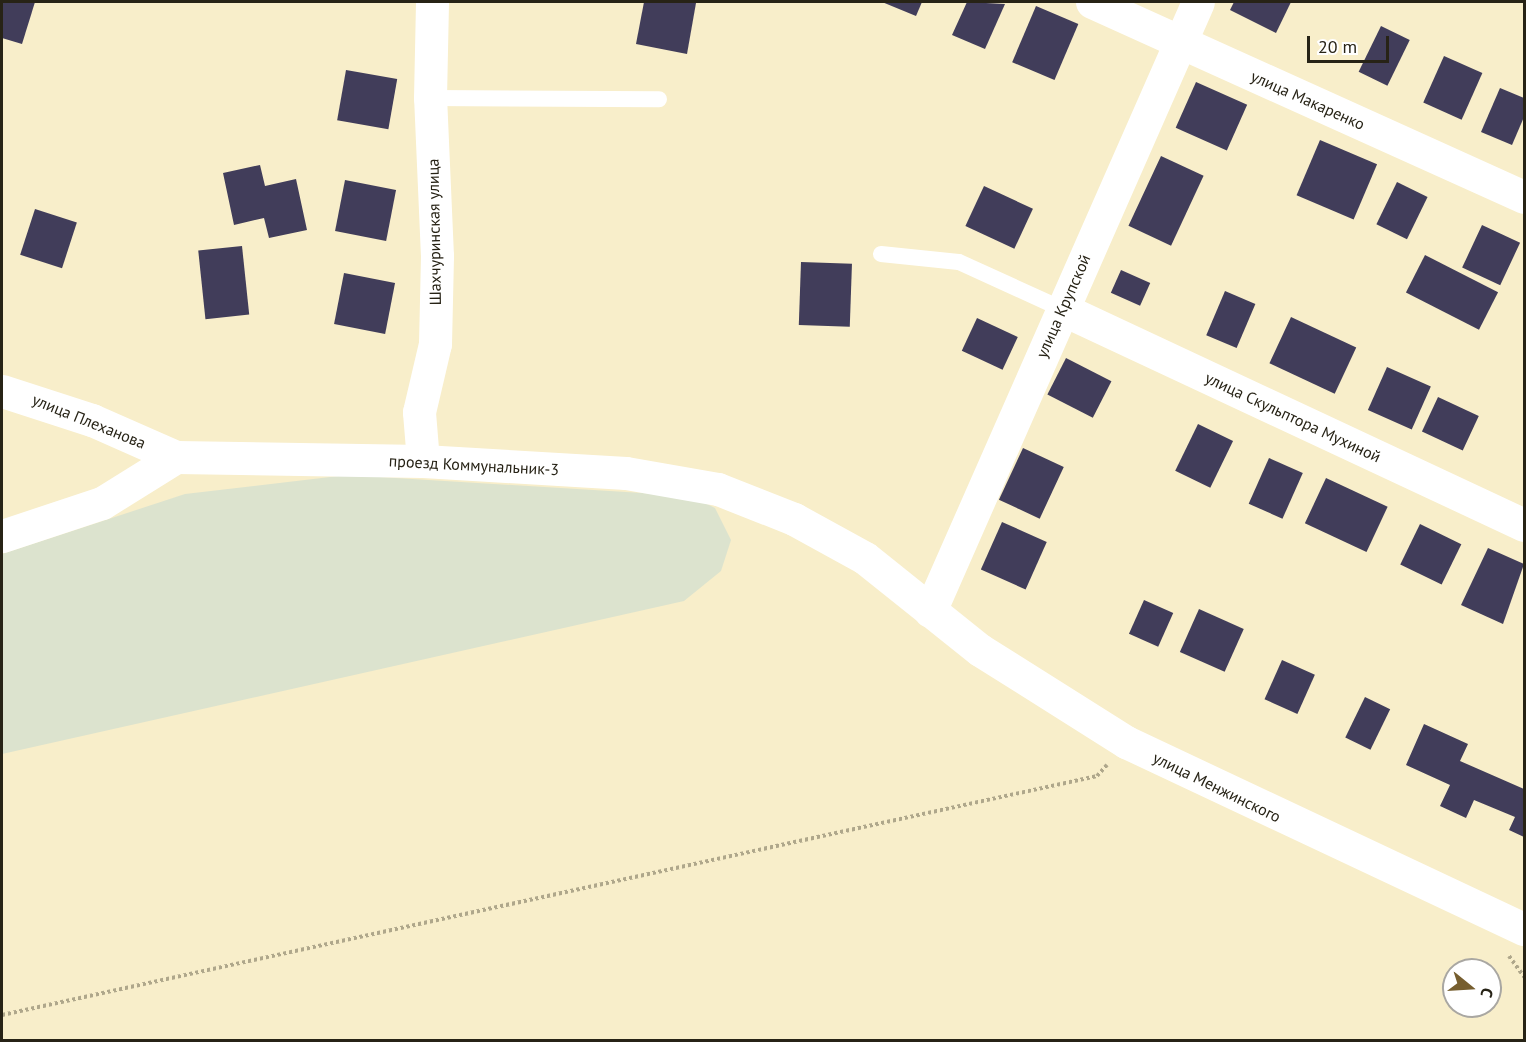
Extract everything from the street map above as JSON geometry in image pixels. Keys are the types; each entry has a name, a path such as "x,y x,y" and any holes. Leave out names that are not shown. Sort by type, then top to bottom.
{"street":[{"name":"Шахчуринская улица","path":"423,461 419,412 435,344 437,267 429,98 432,2"},
{"name":"улица Макаренко","path":"1092,2 1524,197"},
{"name":"улица Крупской","path":"930,611 1197,2"},
{"name":"улица Скульптора Мухиной","path":"1062,309 1524,525"},
{"name":"улица Плеханова","path":"2,391 92,420 176,457"},
{"name":"проезд Коммунальник-3","path":"176,457 423,461 626,473 718,489 794,519 865,558 930,611"},
{"path":"2,536 102,503 176,457"},
{"name":"улица Менжинского","path":"930,611 1062,705 1126,742 1524,929"}],"lane":[{"path":"429,98 659,99"},
{"path":"881,254 959,262 1062,309"}],"path":[{"path":"2,1015 1097,776 1126,742"}],"green space":[{"path":"347,475 691,496 715,508 731,540 721,571 684,601 2,754 2,554 185,494"}],"building":[{"path":"2,2 35,2 22,44 2,38"},
{"path":"644,2 696,3 687,54 636,44"},
{"path":"882,2 922,2 916,16"},
{"path":"967,2 1005,4 985,49 952,35"},
{"path":"1234,2 1291,2 1276,33 1230,10"},
{"path":"1036,6 1078,24 1055,80 1012,62"},
{"path":"1381,26 1410,40 1387,86 1359,72"},
{"path":"1444,56 1482,73 1462,120 1423,103"},
{"path":"346,70 397,79 388,129 337,120"},
{"path":"1196,82 1247,105 1227,150 1176,128"},
{"path":"1500,88 1524,98 1524,117 1512,145 1481,132"},
{"path":"1320,140 1377,164 1354,219 1297,195"},
{"path":"1161,156 1204,176 1171,246 1128,226"},
{"path":"260,165 265,186 296,179 307,230 269,238 264,218 234,225 223,173"},
{"path":"345,180 396,190 386,241 335,231"},
{"path":"1397,182 1428,197 1407,239 1376,224"},
{"path":"984,186 1033,209 1014,249 965,226"},
{"path":"35,209 77,223 62,268 20,255"},
{"path":"1482,225 1520,243 1500,285 1462,268"},
{"path":"242,246 249,315 205,319 198,251"},
{"path":"1425,255 1498,292 1479,330 1406,292"},
{"path":"801,262 852,264 850,327 799,325"},
{"path":"1121,270 1150,283 1140,306 1111,293"},
{"path":"344,273 395,283 385,334 334,324"},
{"path":"1225,291 1255,304 1237,348 1206,335"},
{"path":"1291,317 1356,347 1335,394 1269,363"},
{"path":"977,318 1018,337 1003,370 962,351"},
{"path":"1066,358 1111,381 1093,418 1047,395"},
{"path":"1387,367 1431,387 1412,429 1368,410"},
{"path":"1438,397 1479,416 1463,450 1422,431"},
{"path":"1198,424 1233,441 1210,488 1175,471"},
{"path":"1023,448 1064,467 1040,519 999,500"},
{"path":"1269,458 1303,473 1282,519 1249,504"},
{"path":"1326,478 1388,507 1366,552 1305,523"},
{"path":"1002,522 1047,542 1026,589 981,570"},
{"path":"1420,524 1461,544 1442,585 1400,564"},
{"path":"1488,548 1524,564 1503,624 1461,605"},
{"path":"1144,600 1173,613 1158,647 1129,634"},
{"path":"1199,609 1244,629 1225,672 1180,652"},
{"path":"1282,660 1315,675 1297,714 1265,699"},
{"path":"1365,697 1390,709 1370,750 1345,737"},
{"path":"1424,724 1468,744 1460,761 1524,789 1524,837 1509,830 1515,817 1474,800 1466,818 1440,806 1450,785 1406,765"}]}
